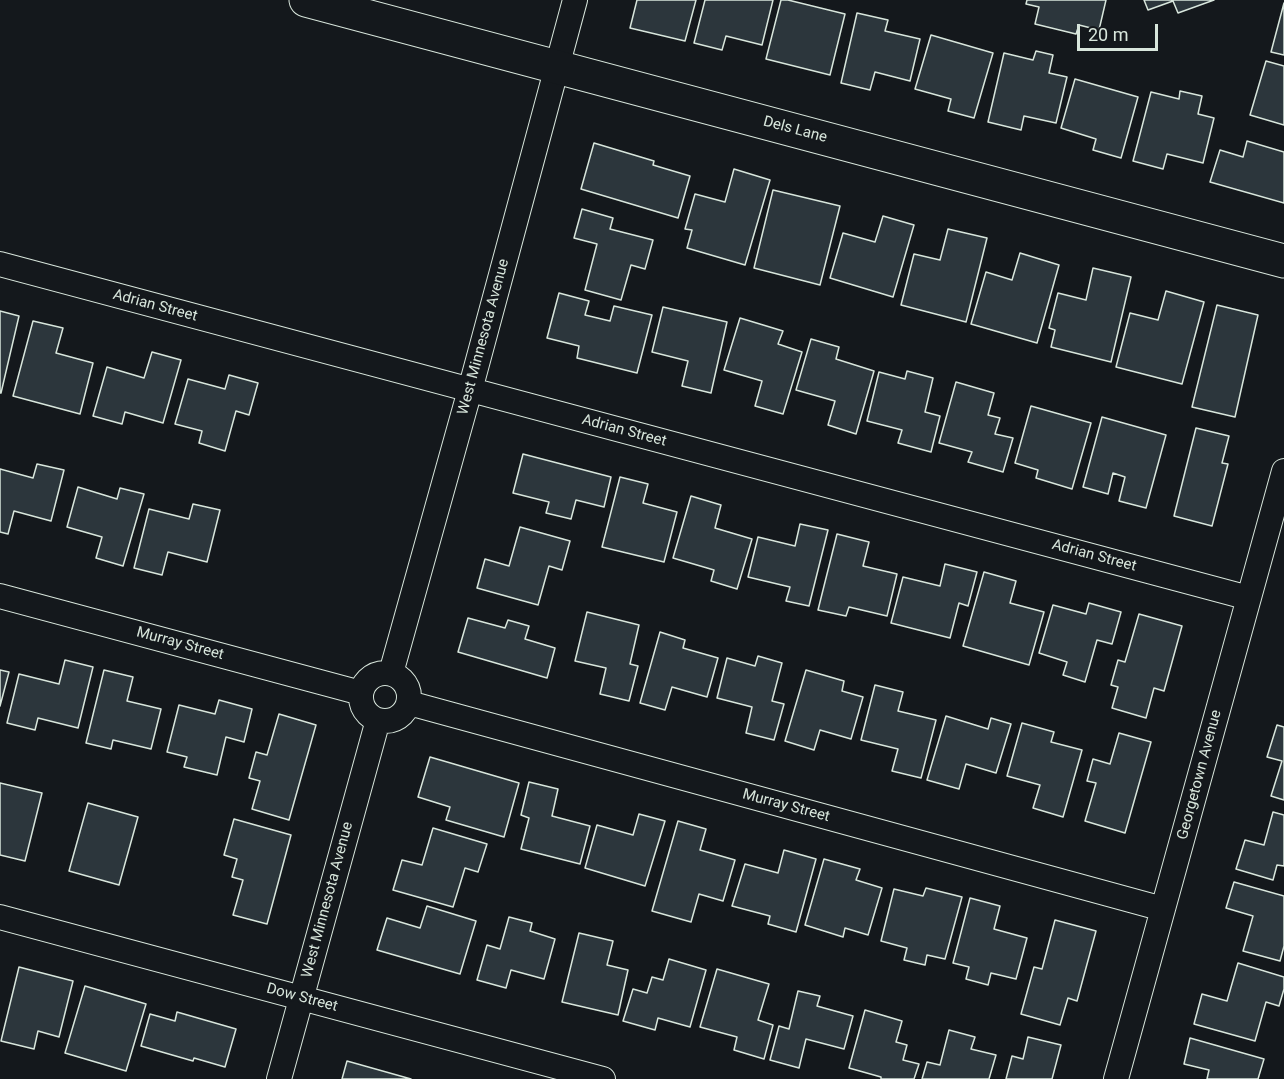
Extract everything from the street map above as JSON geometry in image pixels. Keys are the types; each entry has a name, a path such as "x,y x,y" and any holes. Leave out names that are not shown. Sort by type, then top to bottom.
{"street":[{"name":"Dels Lane","path":"306,0 1284,261"},
{"name":"West Minnesota Avenue","path":"391,673 575,0"},
{"name":"Adrian Street","path":"0,264 1249,598"},
{"name":"Georgetown Avenue","path":"1116,1079 1284,471"},
{"name":"Murray Street","path":"0,596 361,693"},
{"path":"391,673 398,676 408,687 409,703 400,716 393,720 378,720 362,707 363,685 375,674 391,673"},
{"name":"Murray Street","path":"409,703 1163,909"},
{"name":"West Minnesota Avenue","path":"279,1079 378,720"},
{"name":"Dow Street","path":"0,917 603,1079"}],"building":[{"path":"637,0 696,0 685,41 630,28"},
{"path":"705,0 773,0 762,45 726,36 722,50 694,43"},
{"path":"781,0 845,14 830,75 766,59"},
{"path":"1027,0 1106,0 1099,30 1079,25 1076,34 1035,24 1039,7 1026,4"},
{"path":"1144,0 1214,0 1178,13 1173,1 1148,10"},
{"path":"1284,3 1284,55 1271,52"},
{"path":"857,13 888,20 885,31 920,39 910,81 875,72 870,90 841,83"},
{"path":"931,35 993,53 974,118 948,111 951,99 915,89"},
{"path":"1036,51 1053,55 1049,73 1067,77 1056,123 1024,116 1021,130 988,122 1004,53 1033,60"},
{"path":"1266,61 1284,66 1284,125 1250,115"},
{"path":"1075,79 1138,97 1121,158 1093,150 1096,139 1061,128"},
{"path":"1180,91 1202,96 1198,114 1214,118 1203,163 1167,154 1163,169 1133,161 1151,92 1179,99"},
{"path":"1247,141 1284,152 1284,203 1210,182 1220,150 1243,157"},
{"path":"594,143 654,161 653,165 690,176 678,218 581,189"},
{"path":"734,169 770,180 745,265 687,248 692,230 685,229 695,194 725,202"},
{"path":"773,190 840,206 820,285 754,268"},
{"path":"582,209 613,218 610,229 653,240 645,269 631,265 621,300 585,290 597,244 574,238"},
{"path":"883,216 914,225 893,297 830,278 843,233 875,242"},
{"path":"948,229 987,238 966,322 901,305 914,254 940,260"},
{"path":"1020,253 1059,265 1037,343 971,324 986,272 1012,280"},
{"path":"1093,268 1131,277 1111,362 1051,347 1055,330 1049,328 1058,293 1086,300"},
{"path":"1166,291 1204,302 1182,384 1116,367 1130,313 1158,320"},
{"path":"559,293 589,301 585,315 610,321 614,306 652,315 637,373 577,358 579,346 547,338"},
{"path":"1217,305 1258,315 1235,417 1192,407"},
{"path":"663,307 727,322 711,393 682,386 688,361 652,352"},
{"path":"0,311 19,316 1,393 0,393"},
{"path":"740,318 783,331 778,344 802,352 783,414 755,406 762,381 724,370"},
{"path":"33,321 63,328 56,353 93,363 80,414 13,396"},
{"path":"811,339 839,347 836,359 874,371 856,434 828,425 835,401 796,390"},
{"path":"152,352 181,360 163,423 125,412 122,424 93,416 107,367 144,378"},
{"path":"907,371 933,378 925,412 940,416 931,452 898,443 902,430 867,421 879,372 905,379"},
{"path":"229,375 258,383 249,415 236,411 225,451 199,443 202,431 175,424 188,379 225,389"},
{"path":"956,382 994,393 988,415 1000,418 995,434 1013,438 1003,472 968,462 972,452 939,443"},
{"path":"1031,406 1091,423 1072,489 1036,478 1038,470 1015,463"},
{"path":"1102,417 1166,435 1146,508 1119,501 1125,477 1113,473 1108,494 1083,487"},
{"path":"1196,428 1229,436 1222,463 1228,464 1212,526 1174,516"},
{"path":"523,454 611,477 604,507 576,500 571,519 546,513 549,502 513,493"},
{"path":"37,464 64,470 51,521 14,511 8,534 0,532 0,469 33,478"},
{"path":"620,477 648,484 643,503 677,512 664,562 602,547"},
{"path":"78,487 117,499 120,488 144,494 123,566 96,558 102,537 67,527"},
{"path":"691,496 721,505 715,528 752,539 737,589 711,581 714,570 673,558"},
{"path":"193,504 220,510 207,562 168,552 162,575 134,568 149,509 189,519"},
{"path":"800,524 828,530 809,606 786,601 790,587 748,577 758,537 795,546"},
{"path":"520,527 570,541 562,570 549,566 538,605 477,588 485,559 509,566"},
{"path":"837,534 869,542 863,566 897,574 887,616 849,607 846,616 818,610"},
{"path":"945,564 977,572 968,606 959,603 950,638 891,623 903,577 940,586"},
{"path":"984,572 1016,581 1010,603 1044,612 1029,665 963,646"},
{"path":"1089,603 1121,612 1112,644 1097,640 1085,682 1063,675 1067,662 1039,653 1053,605 1086,614"},
{"path":"587,612 639,625 630,664 638,666 629,701 600,694 606,668 575,661"},
{"path":"1139,614 1182,626 1164,691 1154,688 1146,718 1112,708 1118,687 1111,685 1118,660 1125,662"},
{"path":"468,618 505,628 508,620 529,626 525,639 555,648 547,678 458,652"},
{"path":"660,632 685,640 683,648 718,658 707,697 672,687 665,710 640,703"},
{"path":"758,656 782,663 772,701 784,704 774,740 746,733 752,707 717,698 727,658 755,666"},
{"path":"65,660 93,667 78,728 38,718 35,730 7,723 19,674 59,684"},
{"path":"0,670 9,672 0,706"},
{"path":"104,670 133,677 127,701 161,709 151,749 113,740 111,749 86,743"},
{"path":"806,670 844,681 842,691 863,697 851,739 820,730 814,750 785,741"},
{"path":"875,685 903,692 898,711 936,720 921,778 892,771 898,749 861,740"},
{"path":"219,700 252,709 244,742 226,737 217,775 184,767 187,757 167,752 179,705 215,714"},
{"path":"279,714 316,725 289,820 252,809 260,781 249,778 256,752 267,755"},
{"path":"946,716 988,729 991,718 1011,724 996,773 966,764 959,789 927,780"},
{"path":"1022,723 1054,732 1051,742 1082,750 1063,817 1033,808 1040,785 1007,776"},
{"path":"1277,725 1284,727 1284,800 1271,796 1282,761 1267,757"},
{"path":"1119,733 1151,742 1125,833 1085,821 1096,783 1087,781 1093,759 1110,764"},
{"path":"430,757 519,783 504,837 446,820 450,807 418,797"},
{"path":"529,782 558,789 552,816 590,826 580,864 521,849 529,818 521,815"},
{"path":"0,783 42,793 25,861 0,855"},
{"path":"88,803 138,817 119,885 69,871"},
{"path":"1273,812 1284,815 1284,866 1277,865 1273,880 1236,869 1245,840 1264,845"},
{"path":"639,814 665,821 645,886 585,868 597,825 633,835"},
{"path":"234,819 291,835 267,924 233,915 243,880 232,877 237,859 224,855"},
{"path":"678,821 706,829 700,850 735,860 723,901 699,894 691,922 652,911"},
{"path":"433,828 487,844 478,872 465,868 453,907 393,890 402,860 422,865"},
{"path":"784,850 816,859 796,932 768,924 770,916 732,906 745,864 778,873"},
{"path":"824,859 860,869 856,880 882,888 868,935 845,928 843,937 805,925"},
{"path":"1234,882 1284,896 1284,946 1280,961 1243,951 1253,916 1226,908"},
{"path":"926,888 962,897 945,959 927,955 925,965 904,960 907,948 881,941 894,889 923,896"},
{"path":"970,898 1000,906 994,929 1027,938 1016,979 991,973 988,985 966,979 969,967 953,963"},
{"path":"427,906 476,921 460,974 377,950 387,918 420,928"},
{"path":"509,917 532,923 530,931 555,939 544,979 511,970 506,988 477,980 487,945 500,949"},
{"path":"1055,920 1096,931 1077,1001 1068,998 1060,1025 1021,1014 1034,967 1042,969"},
{"path":"579,933 613,941 607,965 628,970 618,1015 562,1002"},
{"path":"669,959 706,970 690,1027 658,1018 655,1030 623,1021 633,989 647,993 652,977 663,980"},
{"path":"1238,963 1284,977 1284,989 1279,1006 1266,1002 1255,1041 1194,1024 1202,994 1227,1001"},
{"path":"19,967 73,981 59,1037 38,1031 34,1049 1,1041"},
{"path":"717,969 769,984 758,1020 773,1025 764,1059 734,1050 737,1037 700,1027"},
{"path":"85,986 146,1004 126,1071 65,1053"},
{"path":"798,991 820,996 817,1006 853,1016 844,1049 806,1039 799,1068 770,1060 779,1026 789,1029"},
{"path":"865,1010 902,1021 896,1042 907,1045 903,1060 919,1064 914,1079 881,1079 881,1077 849,1068"},
{"path":"177,1012 236,1029 225,1067 194,1058 193,1061 141,1046 150,1014 175,1021"},
{"path":"949,1030 975,1037 971,1049 996,1055 989,1079 922,1079 927,1062 940,1065"},
{"path":"1028,1037 1061,1045 1052,1079 1006,1079 1012,1056 1023,1059"},
{"path":"1190,1038 1264,1059 1258,1079 1207,1079 1209,1070 1184,1064"},
{"path":"347,1061 411,1079 342,1079"}]}
